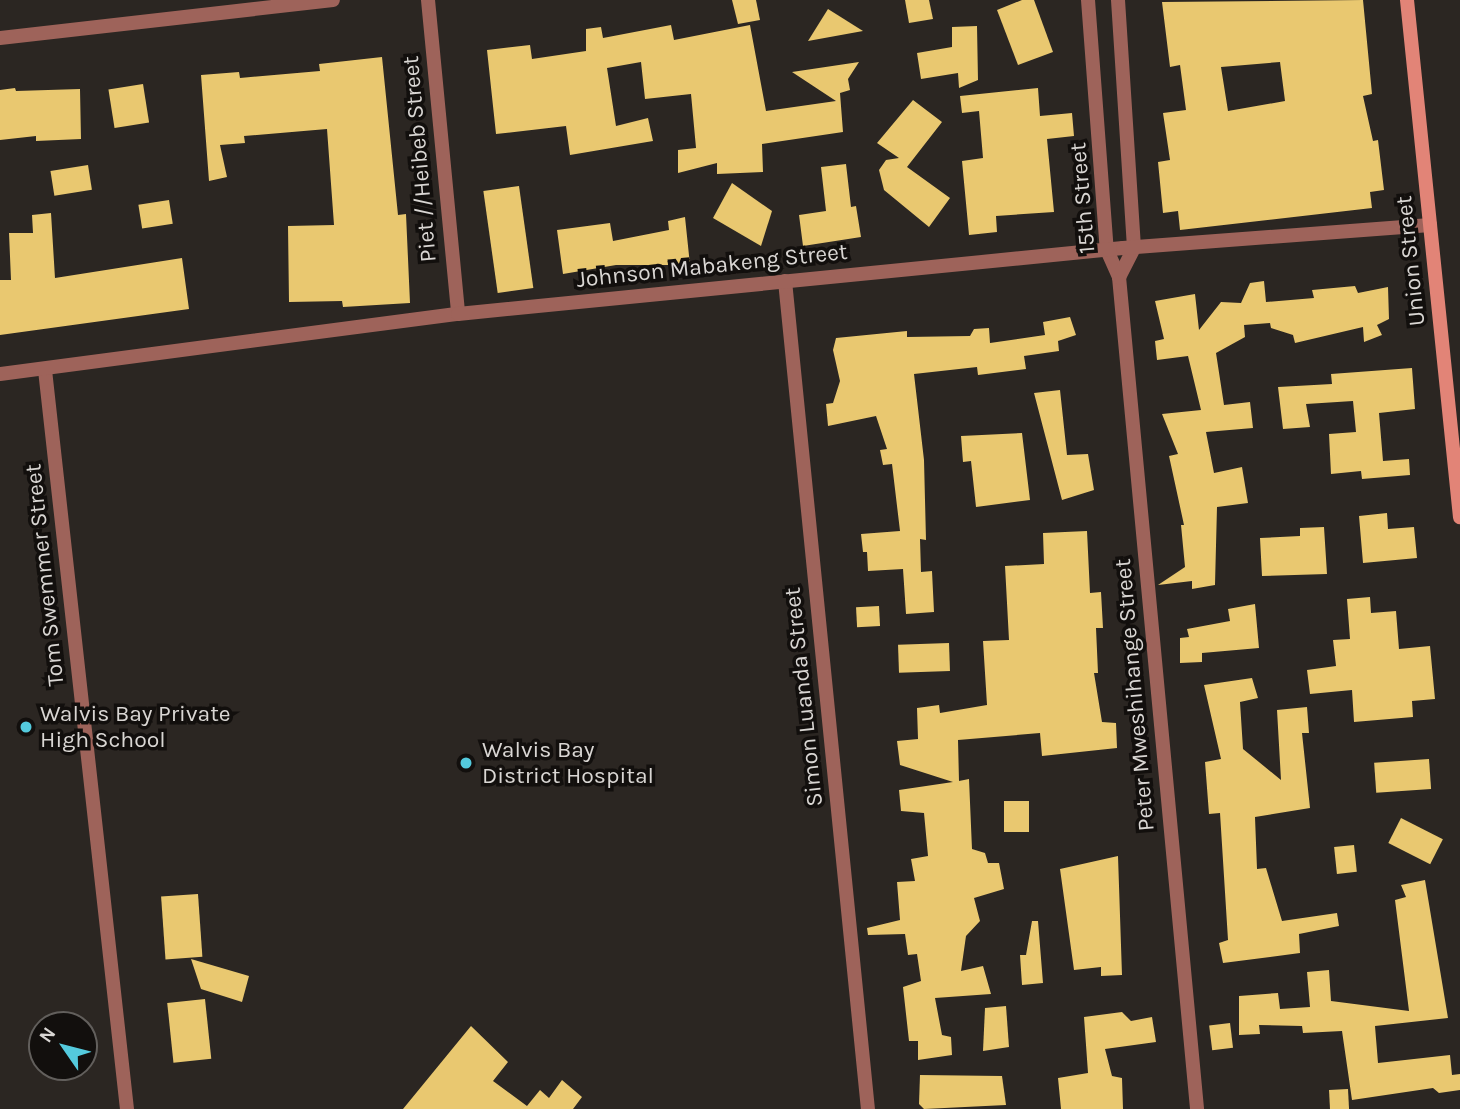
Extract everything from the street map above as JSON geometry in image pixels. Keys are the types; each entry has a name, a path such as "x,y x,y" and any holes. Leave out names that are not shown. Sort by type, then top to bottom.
{"main road":[{"name":"Union Street","path":"1407,0 1460,517"}],"street":[{"path":"0,38 333,0"},
{"name":"Piet //Heibeb Street","path":"428,0 458,314"},
{"name":"15th Street","path":"1088,0 1107,250 1119,277"},
{"name":"15th Street","path":"1118,0 1134,248 1119,277"},
{"name":"Johnson Mabakeng Street","path":"0,374 458,314 1107,250 1430,225"},
{"name":"Peter Mweshihange Street","path":"1119,277 1196,1109"},
{"name":"Simon Luanda Street","path":"785,281 868,1109"},
{"name":"Tom Swemmer Street","path":"45,370 127,1109"}],"building":[{"path":"732,0 756,0 760,20 738,24"},
{"path":"905,0 929,0 933,19 909,23"},
{"path":"1022,0 1034,0 1053,52 1018,65 997,10"},
{"path":"1363,0 1372,94 1363,96 1373,141 1378,140 1384,190 1370,192 1372,208 1180,230 1178,211 1163,213 1158,162 1170,160 1163,113 1186,110 1180,65 1170,67 1162,2","holes":["1280,62 1285,101 1228,111 1221,67"]},
{"path":"828,9 863,31 808,41"},
{"path":"671,25 674,40 750,25 766,111 836,101 792,72 859,62 848,79 850,90 840,93 843,132 762,144 763,172 717,174 717,163 678,173 678,150 696,148 691,94 645,99 641,62 607,68 616,126 648,118 653,141 570,155 566,126 496,134 487,50 530,45 532,59 586,51 586,29 601,27 603,38"},
{"path":"977,26 978,80 959,88 958,73 921,79 917,53 952,47 952,27"},
{"path":"382,57 398,215 406,214 410,303 343,307 342,301 289,302 288,226 334,225 327,129 244,136 245,143 220,145 227,177 209,181 201,75 239,72 240,78 320,71 319,64"},
{"path":"143,84 149,123 115,128 108,89"},
{"path":"15,88 16,91 80,89 81,139 36,141 36,136 0,140 0,90"},
{"path":"1038,88 1040,116 1072,113 1074,136 1047,139 1054,212 996,216 997,232 969,235 962,161 983,158 979,111 962,113 960,96"},
{"path":"913,100 942,122 907,167 950,198 929,227 884,190 879,170 886,160 899,158 877,143"},
{"path":"846,164 851,207 856,206 861,237 803,246 799,215 826,211 821,167"},
{"path":"88,165 92,190 54,196 50,171"},
{"path":"732,183 772,211 761,246 713,218"},
{"path":"519,186 533,288 498,293 483,191"},
{"path":"169,200 173,224 142,229 138,205"},
{"path":"51,213 55,278 182,258 189,309 0,335 0,280 11,280 9,233 33,233 32,215"},
{"path":"685,217 690,265 616,265 563,274 557,230 610,223 613,241 669,230 668,221"},
{"path":"1264,281 1266,302 1314,298 1312,290 1355,286 1358,293 1388,287 1389,319 1377,325 1382,335 1364,342 1363,327 1295,343 1293,335 1271,328 1270,323 1244,325 1245,337 1216,353 1224,405 1250,402 1253,428 1206,432 1214,473 1242,467 1248,503 1217,507 1215,585 1192,589 1192,581 1158,585 1185,567 1181,525 1184,525 1169,456 1178,454 1162,414 1201,410 1188,356 1157,360 1155,341 1164,339 1155,301 1195,294 1199,330 1221,302 1241,303 1250,283"},
{"path":"1070,317 1076,335 1058,341 1059,351 1024,356 1026,369 978,375 977,367 914,374 924,460 926,540 920,539 921,572 932,571 934,612 906,614 903,569 868,571 867,552 863,552 861,534 900,531 892,464 883,465 880,450 887,449 876,416 828,426 826,404 833,403 840,381 833,350 836,338 907,331 907,337 970,336 974,329 989,328 990,343 1045,335 1043,322"},
{"path":"1412,368 1415,409 1379,413 1383,461 1409,459 1410,475 1362,479 1361,471 1331,474 1329,434 1356,432 1353,401 1306,404 1310,427 1283,429 1278,387 1332,384 1331,374"},
{"path":"1060,390 1067,455 1088,454 1094,490 1062,500 1034,393"},
{"path":"1022,433 1030,500 976,507 971,461 963,462 961,436"},
{"path":"1387,513 1388,529 1414,527 1417,558 1363,563 1359,516"},
{"path":"1324,527 1327,574 1262,576 1260,538 1300,536 1300,528"},
{"path":"1087,531 1090,593 1101,592 1103,628 1096,628 1098,673 1094,673 1102,722 1116,723 1117,748 1042,756 1040,733 958,740 959,781 969,779 972,849 985,853 988,863 999,863 1004,889 974,898 980,921 966,936 961,971 983,966 991,994 935,998 942,1035 951,1037 952,1055 918,1060 918,1041 909,1041 903,987 921,981 917,954 908,955 905,934 868,935 867,928 900,920 897,882 915,881 911,859 928,856 924,813 901,811 899,790 953,782 900,765 897,741 918,739 917,708 939,705 940,713 987,705 983,641 1009,640 1005,566 1044,564 1043,533"},
{"path":"1370,597 1371,613 1396,611 1399,649 1430,646 1435,699 1412,701 1413,717 1354,722 1352,690 1310,694 1307,670 1336,666 1333,640 1350,639 1347,599"},
{"path":"1255,604 1259,648 1202,653 1202,662 1180,663 1180,638 1189,637 1187,629 1230,621 1228,609"},
{"path":"879,606 880,626 857,627 856,607"},
{"path":"949,643 950,671 899,673 898,645"},
{"path":"1252,678 1258,698 1240,702 1243,749 1281,780 1277,710 1307,707 1309,733 1302,733 1310,808 1255,817 1257,869 1266,868 1282,921 1337,913 1339,926 1299,934 1300,953 1223,963 1219,943 1228,940 1220,813 1209,814 1205,762 1221,759 1204,685"},
{"path":"1429,759 1431,789 1376,793 1374,763"},
{"path":"1004,801 1029,801 1029,832 1004,832"},
{"path":"1401,818 1443,839 1430,864 1388,843"},
{"path":"1354,845 1357,872 1337,874 1334,847"},
{"path":"1118,856 1122,975 1101,976 1101,967 1074,970 1060,869"},
{"path":"1425,880 1448,1018 1375,1026 1378,1063 1450,1055 1452,1075 1460,1074 1460,1090 1439,1093 1433,1088 1352,1100 1342,1031 1303,1033 1302,1026 1259,1025 1260,1034 1239,1035 1239,996 1278,993 1280,1009 1310,1007 1307,972 1329,970 1331,1001 1409,1011 1395,900 1406,897 1401,885"},
{"path":"198,894 202,957 165,959 161,897"},
{"path":"1032,921 1038,921 1043,983 1022,985 1020,955 1026,955"},
{"path":"191,959 249,976 242,1002 201,989"},
{"path":"205,999 211,1059 173,1063 167,1003"},
{"path":"1006,1006 1009,1047 983,1051 985,1008"},
{"path":"1122,1012 1131,1021 1152,1017 1156,1042 1105,1049 1112,1076 1122,1078 1123,1109 1061,1109 1058,1078 1088,1073 1084,1017"},
{"path":"1230,1023 1233,1048 1212,1050 1209,1026"},
{"path":"471,1026 508,1062 493,1081 527,1106 540,1090 549,1098 562,1080 582,1097 573,1109 403,1109"},
{"path":"920,1075 1002,1076 1006,1105 924,1109 919,1104"},
{"path":"1348,1089 1349,1109 1330,1109 1329,1090"}],"place":[{"name":"Walvis Bay Private High School","path":"26,727"},
{"name":"Walvis Bay District Hospital","path":"466,763"}]}
